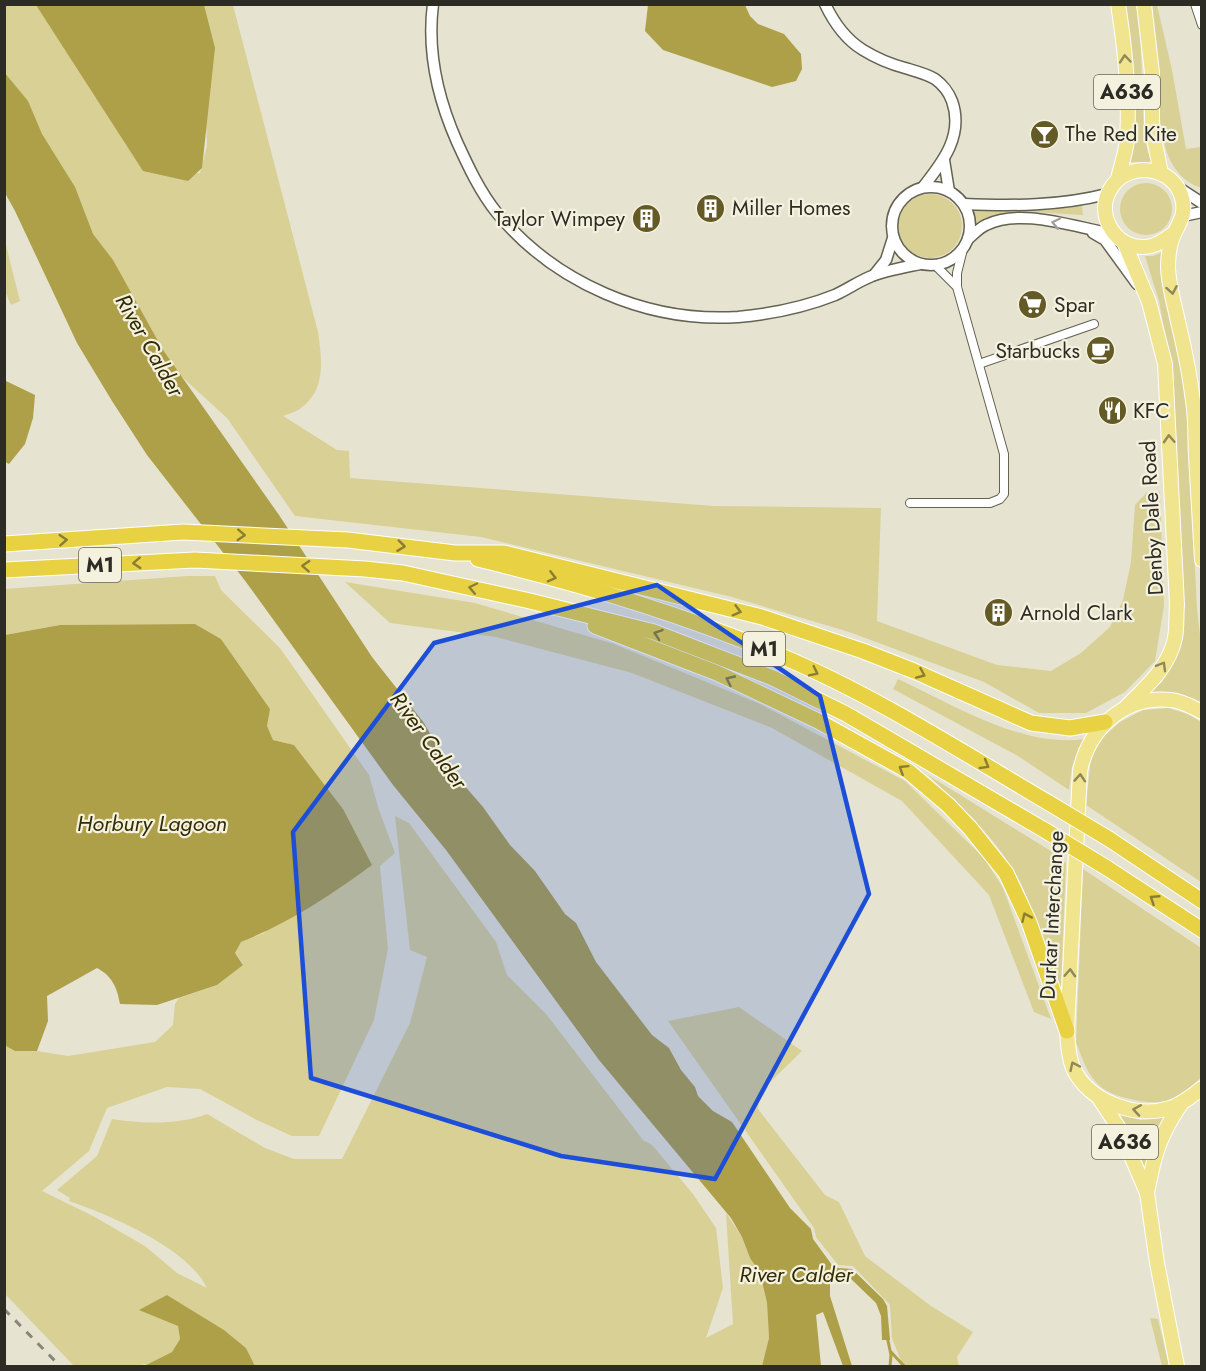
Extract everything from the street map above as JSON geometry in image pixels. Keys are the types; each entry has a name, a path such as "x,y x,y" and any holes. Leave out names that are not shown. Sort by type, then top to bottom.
{"highway":[{"name":"M1","path":"4,544 183,532 348,540 455,553 565,580 661,610 782,656 859,693 1109,838 1202,901"},
{"path":"455,553 504,553 762,617 914,671 1031,723 1070,728 1106,722"},
{"name":"M1","path":"4,570 195,560 365,569 403,573 530,601 654,632 772,678 846,714 1107,868 1202,930"},
{"path":"530,601 717,673 818,721 908,771 948,805 970,828 1006,873 1029,922 1067,1031"}],"main road":[{"name":"A636","path":"1118,4 1127,85 1127,140 1118,179"},
{"name":"A636","path":"1144,4 1152,73 1152,129 1161,173"},
{"path":"1107,194 1118,179 1127,173 1138,170 1161,173 1173,180 1179,188 1184,206 1183,216 1174,233 1168,267 1194,405 1202,560"},
{"name":"Denby Dale Road","path":"1107,194 1105,215 1119,238 1149,302 1165,364 1177,605 1174,638 1167,659 1156,677 1123,710"},
{"path":"1119,238 1136,247 1149,247 1162,242 1174,233"},
{"name":"Durkar Interchange","path":"1202,712 1172,700 1153,700 1123,710 1106,722 1087,747 1080,771 1067,1031 1068,1051 1074,1068 1083,1083 1110,1103 1130,1110 1149,1112 1169,1109 1202,1088"},
{"name":"A636","path":"1096,1094 1120,1130 1147,1193 1157,1263 1177,1366"},
{"name":"A636","path":"1147,1193 1154,1159 1165,1126 1180,1104"}],"street":[{"path":"433,4 433,55 439,92 449,125 465,160 496,211 543,257 599,291 636,305 670,313 718,317 767,314 789,309 836,294 874,275 920,264 935,265 951,260 986,225 1006,220 1051,221 1119,238"},
{"path":"825,4 833,21 845,36 862,49 886,62 935,79 950,96 956,111 956,129 944,160 923,187 905,196 897,206 892,219 893,238 886,260 874,275"},
{"path":"1195,4 1202,25"},
{"path":"944,160 949,191"},
{"path":"910,503 990,503 1000,499 1004,494 1004,454 957,287 957,273 970,221 964,204 949,191 936,187 923,187"},
{"path":"1179,188 1202,203"},
{"path":"964,204 1041,205 1086,200 1107,194"},
{"path":"1183,216 1202,212"},
{"path":"1087,230 1106,240 1149,302"},
{"path":"893,238 904,254 920,264"},
{"path":"935,265 957,287"},
{"path":"979,364 1094,324"}],"highlighted area":[{"path":"657,585 820,696 869,894 715,1179 561,1156 311,1078 293,832 434,643"}],"shaded area":[{"path":"5,5 38,5 189,174 200,173 207,146 202,5 233,5 318,332 321,364 315,392 301,408 283,416 337,450 349,451 350,478 714,506 881,508 877,621 997,665 1051,671 1081,653 1110,627 1123,600 1131,562 1135,505 1147,492 1160,492 1164,606 1155,661 1125,692 1086,713 1039,713 984,682 849,632 732,597 481,537 295,516 227,418 169,365 93,236 57,162 5,75"},
{"path":"1123,5 1136,5 1140,26 1144,135 1152,163 1131,162 1133,103"},
{"path":"1148,5 1157,5 1172,70 1186,149 1201,147 1201,188 1185,179 1174,167 1162,135 1156,57"},
{"path":"1141,183 1151,183 1165,190 1172,209 1165,228 1151,235 1141,235 1131,231 1124,224 1120,214 1120,204 1124,194 1131,187"},
{"path":"930,194 948,200 956,208 962,226 956,244 948,252 930,258 912,252 904,244 898,226 904,208 912,200"},
{"path":"1082,205 1083,215 1032,212 977,222 974,210 1036,209"},
{"path":"5,241 20,301 11,305 5,291"},
{"path":"1163,252 1164,286 1187,406 1197,609 1201,644 1201,702 1174,694 1145,696 1162,682 1173,661 1167,345 1159,301 1145,256"},
{"path":"215,576 221,590 280,648 369,775 395,853 380,866 388,949 374,1020 319,1136 292,1136 200,1089 167,1087 107,1108 89,1151 42,1191 93,1216 145,1246 177,1273 207,1288 197,1273 166,1247 126,1224 69,1201 70,1198 57,1190 97,1156 112,1119 160,1122 196,1118 207,1114 265,1148 294,1159 342,1159 410,1023 427,957 410,950 395,816 409,823 496,942 507,975 546,1014 643,1140 652,1145 693,1194 716,1228 723,1288 706,1338 733,1324 726,1213 742,1237 750,1258 760,1273 767,1304 769,1338 762,1366 255,1366 246,1348 224,1330 167,1295 180,1339 172,1352 146,1365 140,1363 146,1366 74,1366 5,1294 5,1045 15,1051 37,1051 68,1056 155,1042 173,1025 175,1004 179,998 217,985 243,964 235,953 241,942 264,933 343,809 294,745 273,740 266,726 270,709 221,639 195,624 60,625 5,635 5,589"},
{"path":"345,582 475,603 614,644 760,704 905,781 984,858 1003,888 1051,1019 1034,1012 989,895 902,801 772,728 632,673 496,637 390,623"},
{"path":"898,679 1012,731 1060,740 1084,739 1072,767 1069,790 1018,756 893,689"},
{"path":"1168,708 1188,714 1201,722 1201,882 1086,805 1091,757 1103,737 1120,722 1143,710"},
{"path":"928,775 1059,856 1066,863 1061,987 1052,978 1027,897 1003,854 980,826"},
{"path":"1083,869 1201,948 1201,1077 1184,1093 1167,1101 1138,1101 1103,1089 1089,1072 1076,1042"},
{"path":"739,1007 802,1051 760,1092 758,1109 825,1195 839,1202 865,1256 931,1306 973,1332 957,1357 959,1366 903,1366 892,1338 890,1305 853,1266 838,1265 816,1237 814,1228 668,1021"},
{"path":"1120,1114 1140,1120 1164,1117 1148,1153 1145,1170"},
{"path":"1150,1318 1158,1319 1169,1366 1162,1366"}],"water":[{"path":"36,5 204,5 215,48 202,168 188,181 143,171"},
{"path":"648,5 745,5 750,16 758,24 784,34 801,54 802,69 796,81 772,87 663,50 645,31"},
{"name":"River Calder","path":"4,72 28,101 42,134 75,187 93,234 113,260 163,350 279,515 372,657 424,723 437,746 453,765 463,784 483,807 510,845 535,871 565,914 576,923 596,962 652,1035 669,1048 681,1070 695,1087 698,1096 713,1111 732,1122 790,1208 811,1229 813,1239 832,1265 852,1269 883,1299 887,1306 890,1340 882,1340 881,1316 876,1303 848,1276 840,1274 830,1279 830,1296 852,1366 843,1366 823,1312 816,1315 821,1366 762,1366 769,1338 767,1303 760,1273 750,1258 731,1218 599,1060 446,850 393,785 246,582 147,455 77,343 5,193"},
{"path":"4,380 35,395 33,418 25,444 9,464 5,462"},
{"name":"Horbury Lagoon","path":"195,624 221,639 270,709 267,726 273,740 294,745 343,809 372,865 309,908 241,942 235,953 243,965 217,985 157,1005 120,1004 113,983 97,968 47,996 48,1021 37,1051 15,1051 4,1045 5,635 60,625"},
{"path":"167,1295 224,1330 246,1348 255,1366 146,1365 172,1352 180,1339 178,1326 139,1310"}],"waterway":[{"path":"887,1336 891,1355 890,1366"},
{"path":"891,1352 904,1366"}],"railway":[{"path":"4,1309 60,1366"}],"place":[{"name":"The Red Kite","path":"1044,134"},
{"name":"Miller Homes","path":"711,208"},
{"name":"Taylor Wimpey","path":"646,219"},
{"name":"Spar","path":"1033,305"},
{"name":"Starbucks","path":"1101,351"},
{"name":"KFC","path":"1112,411"},
{"name":"Arnold Clark","path":"999,613"}]}
